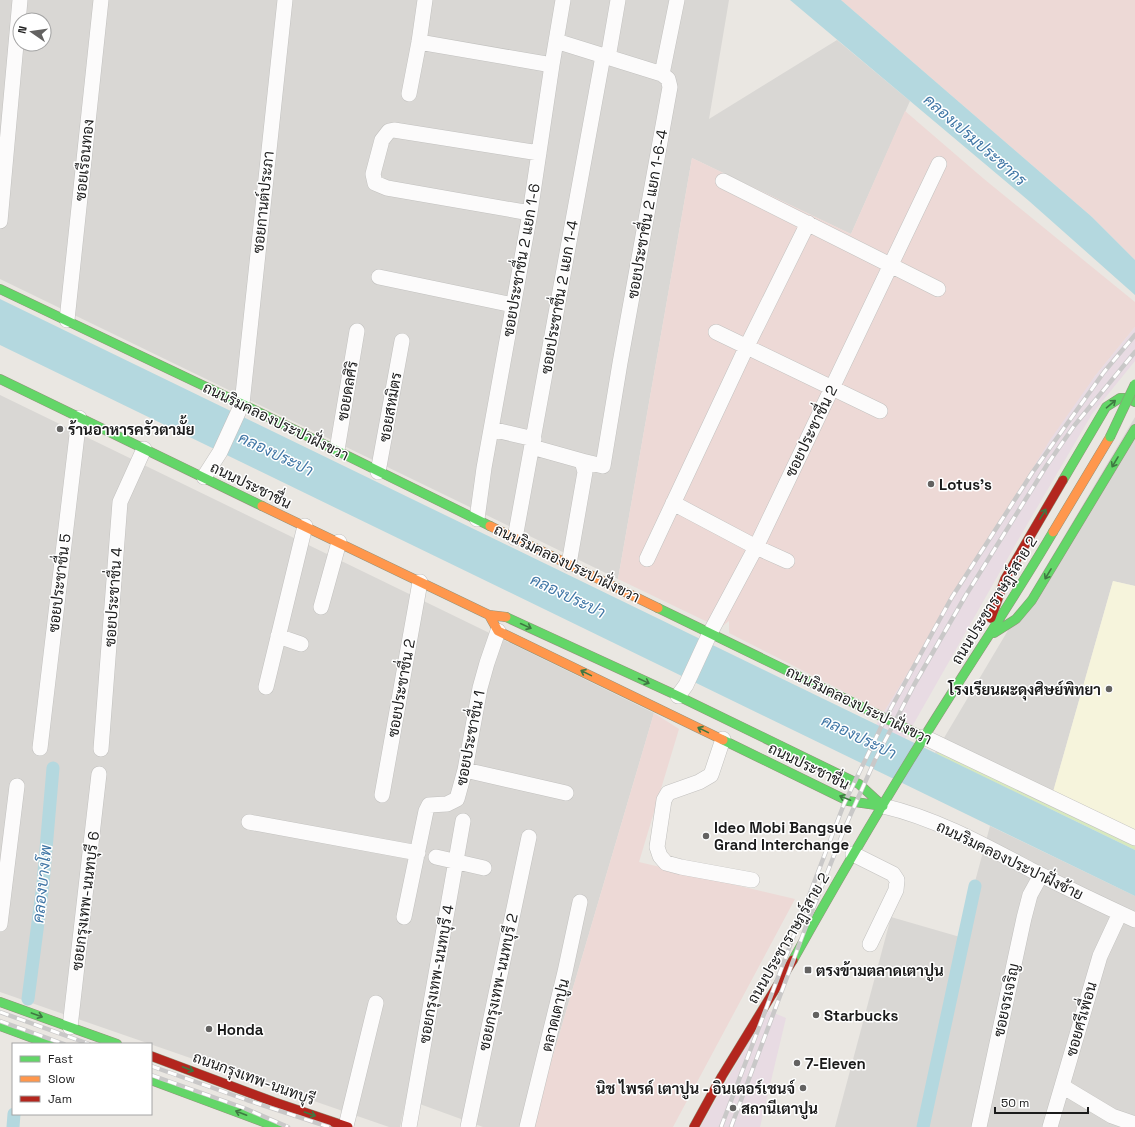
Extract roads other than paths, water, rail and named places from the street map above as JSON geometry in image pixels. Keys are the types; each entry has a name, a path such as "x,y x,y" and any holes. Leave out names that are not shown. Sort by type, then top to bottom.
{"main road":[{"name":"ถนนริมคลองประปาฝั่งขวา","path":"0,289 67,320 240,409 336,450 378,472 569,564 709,635 923,739"},
{"name":"ถนนประชาชื่น","path":"1,384 79,418 204,477 489,615 505,616 682,691 859,784 883,806"},
{"name":"ถนนประชาราษฎร์สาย 2","path":"1110,437 1135,384"},
{"path":"987,638 991,616 1005,579 1106,407 1114,400 1122,398 1135,402"},
{"name":"ถนนประชาราษฎร์สาย 2","path":"694,1127 722,1076 784,975 853,854 923,739 1024,581 1110,437 1135,402"},
{"path":"987,638 1016,619 1032,600 1135,429"},
{"path":"489,615 498,631"},
{"name":"ถนนประชาชื่น","path":"498,631 848,801 883,806"},
{"path":"0,1002 115,1043"},
{"path":"0,1026 46,1043"},
{"name":"ถนนกรุงเทพ-นนทบุรี","path":"152,1056 274,1102 347,1127"},
{"path":"152,1080 277,1127"}],"street":[{"path":"0,221 20,0"},
{"name":"ซอยเรือนทอง","path":"67,320 100,0"},
{"name":"ซอยกานต์ประภา","path":"204,477 220,452 240,409 285,0"},
{"path":"409,94 425,0"},
{"name":"ซอยประชาชื่น 2 แยก 1-6","path":"477,519 484,468 530,213 563,0"},
{"name":"ซอยประชาชื่น 2 แยก 1-4","path":"515,538 618,0"},
{"path":"556,42 662,74 677,0"},
{"path":"419,42 552,65"},
{"name":"ซอยประชาชื่น 2 แยก 1-6-4","path":"582,461 603,466 670,87 668,79 662,74"},
{"path":"530,213 381,186 375,183 373,174 382,140 388,132 394,130 539,153"},
{"name":"ซอยประชาชื่น 2","path":"682,691 709,635 756,547 939,164"},
{"path":"723,181 938,289"},
{"path":"647,559 808,223"},
{"path":"379,277 513,305"},
{"name":"ซอยดลศิริ","path":"336,450 358,330"},
{"path":"716,332 880,410"},
{"name":"ซอยสหมิตร","path":"378,472 402,341"},
{"name":"ซอยประชาชื่น 5","path":"40,748 79,418"},
{"path":"491,429 582,461 585,472 569,564"},
{"name":"ซอยประชาชื่น 4","path":"101,749 120,502 144,449"},
{"path":"673,503 756,547 787,561"},
{"path":"266,687 305,526"},
{"path":"321,607 339,542"},
{"name":"ซอยประชาชื่น 2","path":"382,795 420,582"},
{"name":"ซอยประชาชื่น 1","path":"404,917 426,811 429,805 447,804 457,799 465,770 486,663 498,631"},
{"path":"278,636 301,644"},
{"path":"723,739 711,775 699,782 668,793 666,796 664,800 657,847 660,856 666,863 752,880"},
{"name":"ถนนริมคลองประปาฝั่งขวา","path":"923,739 1135,838"},
{"path":"465,770 566,793"},
{"name":"ซอยกรุงเทพ-นนทบุรี 6","path":"70,1027 99,774"},
{"path":"0,924 17,786"},
{"name":"ถนนริมคลองประปาฝั่งซ้าย","path":"883,806 902,810 942,826 1135,920"},
{"path":"249,822 418,853"},
{"name":"ซอยกรุงเทพ-นนทบุรี 4","path":"409,1127 463,822"},
{"name":"ซอยกรุงเทพ-นนทบุรี 2","path":"468,1127 529,837"},
{"path":"853,854 893,874 897,880 896,890 870,944"},
{"path":"436,857 484,868"},
{"name":"ซอยจรเจริญ","path":"979,1127 1024,918 1030,895 1041,875"},
{"name":"ตลาดเตาปูน","path":"528,1127 580,902"},
{"name":"ซอยศรีเพื่อน","path":"1050,1127 1100,956 1120,913"},
{"path":"347,1127 376,1003"},
{"path":"1062,1086 1112,1116 1135,1124"}],"water":[{"name":"คลองเปรมประชากร","path":"790,0 841,0 1092,217 1135,260 1135,295 1029,201"},
{"name":"คลองประปา","path":"0,299 1135,850 1135,896 0,345"}],"waterway":[{"name":"คลองบางโพ","path":"28,999 43,884 53,768"},
{"path":"923,1127 975,886"},
{"name":"คลองบางโพ","path":"13,1127 14,1115"}],"railway":[{"path":"721,1127 844,804 885,719 952,597 1032,473 1104,372 1135,335"},
{"path":"731,1127 805,929 846,825 875,760 914,685 966,595 1047,465 1074,426 1135,352"},
{"path":"0,1012 86,1043"},
{"path":"0,1021 61,1043"},
{"path":"152,1066 329,1127"},
{"path":"152,1075 244,1108 288,1127"}],"place":[{"name":"ร้านอาหารครัวตามั้ย","path":"60,429"},
{"name":"Lotus's","path":"931,484"},
{"name":"โรงเรียนผะดุงศิษย์พิทยา","path":"1109,689"},
{"name":"Ideo Mobi Bangsue Grand Interchange","path":"706,836"},
{"name":"ตรงข้ามตลาดเตาปูน","path":"808,970"},
{"name":"Starbucks","path":"816,1015"},
{"name":"Honda","path":"209,1029"},
{"name":"7-Eleven","path":"797,1063"},
{"name":"นิช ไพรด์ เตาปูน - อินเตอร์เชนจ์","path":"803,1088"},
{"name":"สถานีเตาปูน","path":"733,1108"}]}
